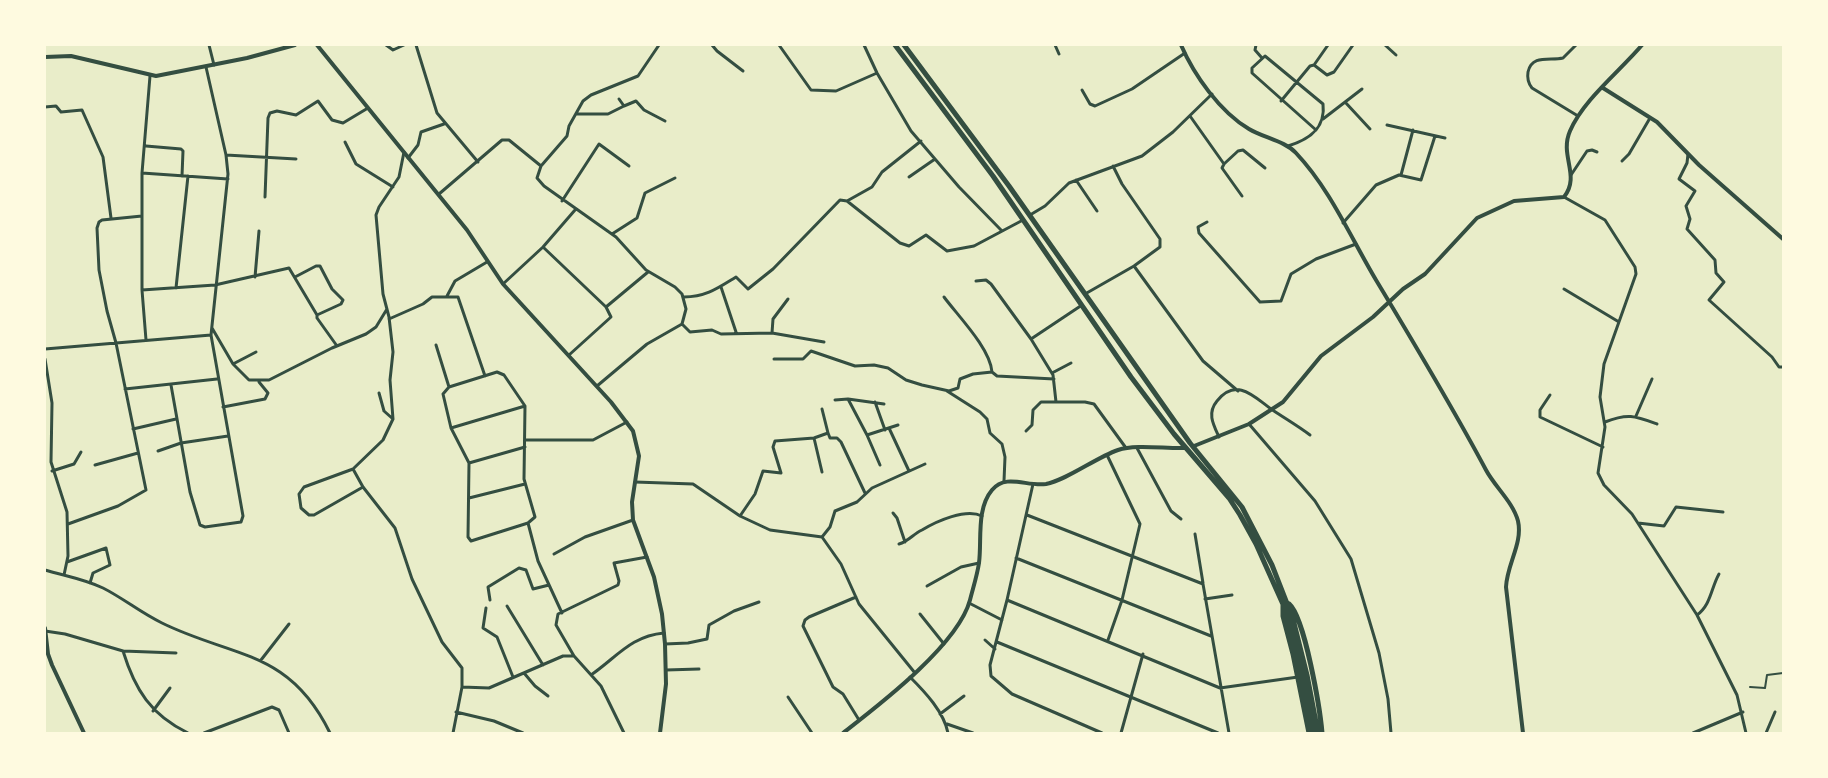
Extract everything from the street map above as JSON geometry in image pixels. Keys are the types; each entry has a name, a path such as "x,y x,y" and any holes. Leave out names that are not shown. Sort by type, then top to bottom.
{"highway":[{"path":"895,45 993,176 1118,357 1186,448 1234,500"},
{"path":"904,45 1030,215 1125,353 1234,500 1285,603 1293,628 1318,733"},
{"path":"993,176 999,173"},
{"path":"1028,227 1035,223"},
{"path":"1118,357 1125,353"},
{"path":"1285,603 1283,616 1298,677 1308,733"},
{"path":"1285,603 1295,612 1300,629 1322,733"},
{"path":"1293,628 1314,733"}],"street":[{"path":"209,45 214,65"},
{"path":"45,57 71,56 150,76 184,72 295,45"},
{"path":"317,45 439,194 467,230 503,284 597,386 627,422 638,445 632,502 633,520 659,597 664,633 666,670 660,733"},
{"path":"386,45 393,50 404,45"},
{"path":"416,45 433,107 444,124 478,162"},
{"path":"597,386 647,344 682,324 686,309 684,297 675,287 648,272 612,234 562,201 538,181 536,175 541,166 567,136 569,126 583,102 591,95 638,76 659,45"},
{"path":"712,45 716,51 743,71"},
{"path":"779,45 812,90 836,91 878,73"},
{"path":"864,45 909,129 1002,231"},
{"path":"1055,45 1060,54"},
{"path":"1181,45 1212,94 1226,110 1248,129 1288,146 1311,171 1390,300 1486,470 1513,510 1519,528 1516,547 1509,566 1506,587 1523,733"},
{"path":"1256,45 1255,50 1262,58"},
{"path":"1281,100 1310,66 1314,65 1328,45"},
{"path":"1385,45 1396,55"},
{"path":"1576,45 1563,58 1544,58 1535,62 1528,75 1528,82 1532,88 1579,116"},
{"path":"1564,197 1571,188 1571,175 1565,149 1570,129 1603,88 1642,45"},
{"path":"1314,65 1325,74 1332,74 1351,46"},
{"path":"1082,90 1090,104 1095,106 1126,92 1185,53"},
{"path":"1288,146 1308,140 1316,130 1322,120 1324,109 1321,101 1269,57 1262,58 1252,68 1252,73 1316,130"},
{"path":"171,385 190,492 200,525 205,527 241,522 242,516 210,335 228,179 226,155 206,67"},
{"path":"146,340 142,290 142,173 146,146 150,76"},
{"path":"1603,88 1650,118 1783,239"},
{"path":"1322,120 1362,89"},
{"path":"1030,215 1041,209 1062,188 1076,180 1142,156 1190,116 1212,94"},
{"path":"619,99 624,106"},
{"path":"576,114 608,114 636,101 644,110 665,122"},
{"path":"264,197 268,157 268,118 273,111 296,115 318,102 330,119 343,123 368,108"},
{"path":"1345,102 1370,129"},
{"path":"45,107 56,106 61,112 83,111 103,157 111,218"},
{"path":"1190,116 1224,164"},
{"path":"1622,161 1629,154 1650,118"},
{"path":"408,158 418,145 421,132 444,124"},
{"path":"1387,125 1445,138"},
{"path":"1401,175 1413,130"},
{"path":"1343,223 1373,187 1401,175 1419,180 1422,179 1436,136"},
{"path":"439,194 505,139 518,145 541,166"},
{"path":"848,201 872,187 882,172 920,141"},
{"path":"345,142 356,164 393,187"},
{"path":"562,201 599,144 630,166"},
{"path":"146,146 181,149 183,151 182,176"},
{"path":"1242,196 1222,168 1224,164 1238,151 1243,150 1265,168"},
{"path":"1571,175 1587,152 1592,150 1597,152"},
{"path":"363,487 314,514 309,515 301,508 299,494 304,488 353,469 383,440 393,418 390,385 392,352 389,319 383,294 376,215 401,172 404,152"},
{"path":"1688,154 1687,163 1679,179 1695,191 1686,206 1690,217 1687,229 1715,260 1716,273 1724,282 1709,300 1772,357 1779,367 1783,367"},
{"path":"226,155 296,159"},
{"path":"909,177 935,159"},
{"path":"1084,294 1134,266 1160,247 1160,239 1122,184 1113,166"},
{"path":"142,173 228,179"},
{"path":"176,288 188,176"},
{"path":"612,234 637,218 645,193 675,178"},
{"path":"1076,180 1098,211"},
{"path":"1194,446 1249,424 1290,396 1308,369 1321,356 1373,317 1390,300 1425,274 1477,218 1514,201 1564,197 1604,220 1635,267 1636,274 1604,364 1600,398 1605,422 1603,447 1598,467 1600,479 1626,507 1697,615 1737,695 1743,712 1746,733"},
{"path":"684,297 704,295 737,277 746,288 752,287 773,269 842,199 848,201 904,245 912,245 926,235 947,251 974,246 1024,220"},
{"path":"503,284 543,247 575,210"},
{"path":"68,524 110,510 145,492 116,343 107,311 99,270 97,228 99,222 111,218 142,216"},
{"path":"1207,222 1198,227 1197,231 1260,302 1281,301 1291,274 1316,259 1356,244"},
{"path":"255,277 260,231"},
{"path":"543,247 606,307 611,317 569,355"},
{"path":"447,296 455,281 487,262"},
{"path":"295,277 316,266 320,266 332,290 342,300 341,304 317,315"},
{"path":"1134,266 1203,361 1238,391"},
{"path":"142,290 215,285 289,268 293,272 317,318 337,346"},
{"path":"606,307 648,272"},
{"path":"976,281 986,280 991,284 1031,339 1052,373 1056,402"},
{"path":"721,287 736,332"},
{"path":"1564,289 1620,322"},
{"path":"389,319 423,304 432,296 456,296 459,299 485,376"},
{"path":"944,297 979,343 991,365 992,372 997,376 1054,379"},
{"path":"772,332 773,318 788,299"},
{"path":"1031,339 1082,305"},
{"path":"212,328 233,364 244,378 259,382 269,380 376,328 387,310"},
{"path":"682,324 690,332 712,330 721,334 772,332 824,342"},
{"path":"45,349 210,335"},
{"path":"436,345 449,386"},
{"path":"774,359 803,359 811,351 855,366 883,367 910,382 946,390 980,412 987,420 990,433 1002,444 1005,457 1004,481"},
{"path":"233,364 256,352"},
{"path":"45,359 52,403 52,471 66,504 68,524 67,562 64,575"},
{"path":"1052,373 1071,363"},
{"path":"501,372 525,406 525,484 535,513 535,517 528,523 471,540 468,537 469,463 451,428 444,399 445,390 449,386 501,372"},
{"path":"946,390 958,388 959,381 963,378 992,372"},
{"path":"125,389 217,379"},
{"path":"1636,416 1652,379"},
{"path":"223,407 265,399 267,391 259,382"},
{"path":"1219,437 1211,419 1213,408 1223,396 1238,391 1248,392 1310,435"},
{"path":"379,393 384,411 393,418"},
{"path":"1550,395 1540,410 1540,417 1603,447"},
{"path":"835,400 848,399 884,404"},
{"path":"848,399 880,465"},
{"path":"875,402 885,430"},
{"path":"1026,431 1032,425 1032,413 1036,404 1041,402 1085,402 1094,404 1126,448"},
{"path":"451,428 525,406"},
{"path":"822,409 830,438 837,438 841,442 865,493"},
{"path":"1605,422 1623,415 1636,416 1657,424"},
{"path":"133,429 176,419"},
{"path":"525,440 593,440 627,422"},
{"path":"1249,424 1315,501 1350,559 1379,653 1388,699 1391,733"},
{"path":"867,435 898,425"},
{"path":"890,428 909,471"},
{"path":"740,516 755,494 763,472 781,473 773,447 775,440 814,438 828,433"},
{"path":"158,452 181,444 228,436"},
{"path":"814,438 822,472"},
{"path":"469,463 525,447"},
{"path":"843,733 915,673 944,644 957,626 969,603 979,563 982,516 991,491 1004,481 1033,484 1052,482 1107,455 1126,448 1186,448"},
{"path":"1137,448 1171,512 1181,519"},
{"path":"52,471 74,464 81,452"},
{"path":"95,465 138,454"},
{"path":"1107,455 1139,519 1139,529 1122,600 1108,640"},
{"path":"822,537 830,527 835,511 857,502 865,493 925,464"},
{"path":"353,469 363,487 395,528 412,579 442,642 462,668 462,687 453,733"},
{"path":"635,482 693,484 740,516 765,528 822,537 841,564 862,608 915,673"},
{"path":"469,498 525,484"},
{"path":"1033,484 989,673 994,681 1012,694 1102,733"},
{"path":"1637,523 1664,526 1676,507 1723,512"},
{"path":"893,513 897,518 905,542"},
{"path":"899,544 905,542 922,529 958,516 973,513 982,516"},
{"path":"1027,515 1203,584"},
{"path":"554,554 584,536 633,520"},
{"path":"528,523 538,561 562,612"},
{"path":"1195,534 1229,733"},
{"path":"67,562 106,548 110,565 95,571 90,582"},
{"path":"624,733 600,686 574,656 556,625 556,618 562,612 618,585 619,581 614,564 646,557"},
{"path":"1016,558 1211,636"},
{"path":"927,586 961,567 979,563"},
{"path":"490,600 488,586 519,568 526,570 533,589 549,585"},
{"path":"45,570 90,582 162,623 261,660 284,673 296,684 321,715 330,733"},
{"path":"1697,615 1707,607 1714,583 1719,574"},
{"path":"1205,599 1232,595"},
{"path":"856,597 809,617 805,620 803,626 833,687 843,694 859,720"},
{"path":"1007,600 1143,654 1220,688 1298,677"},
{"path":"665,644 688,644 707,639 709,625 734,611 759,602"},
{"path":"969,603 1002,620"},
{"path":"508,606 543,665"},
{"path":"486,608 483,628 497,637 513,678"},
{"path":"920,614 944,644"},
{"path":"261,660 289,624"},
{"path":"84,733 52,664 45,629 123,651 176,653"},
{"path":"591,675 635,640 664,633"},
{"path":"984,640 995,648"},
{"path":"997,642 1218,733"},
{"path":"123,651 140,690 154,711 188,733"},
{"path":"1121,733 1143,654"},
{"path":"462,687 483,690 563,656 574,656"},
{"path":"666,670 699,669"},
{"path":"524,673 534,686 548,696"},
{"path":"1750,686 1765,688 1767,675 1783,673"},
{"path":"910,677 940,714 946,724 948,733"},
{"path":"154,711 170,688"},
{"path":"940,714 964,696"},
{"path":"788,697 812,733"},
{"path":"204,733 272,707 279,710 289,733"},
{"path":"456,712 494,722 523,733"},
{"path":"1693,733 1743,712"},
{"path":"1766,733 1775,712"},
{"path":"946,724 973,733"}]}
